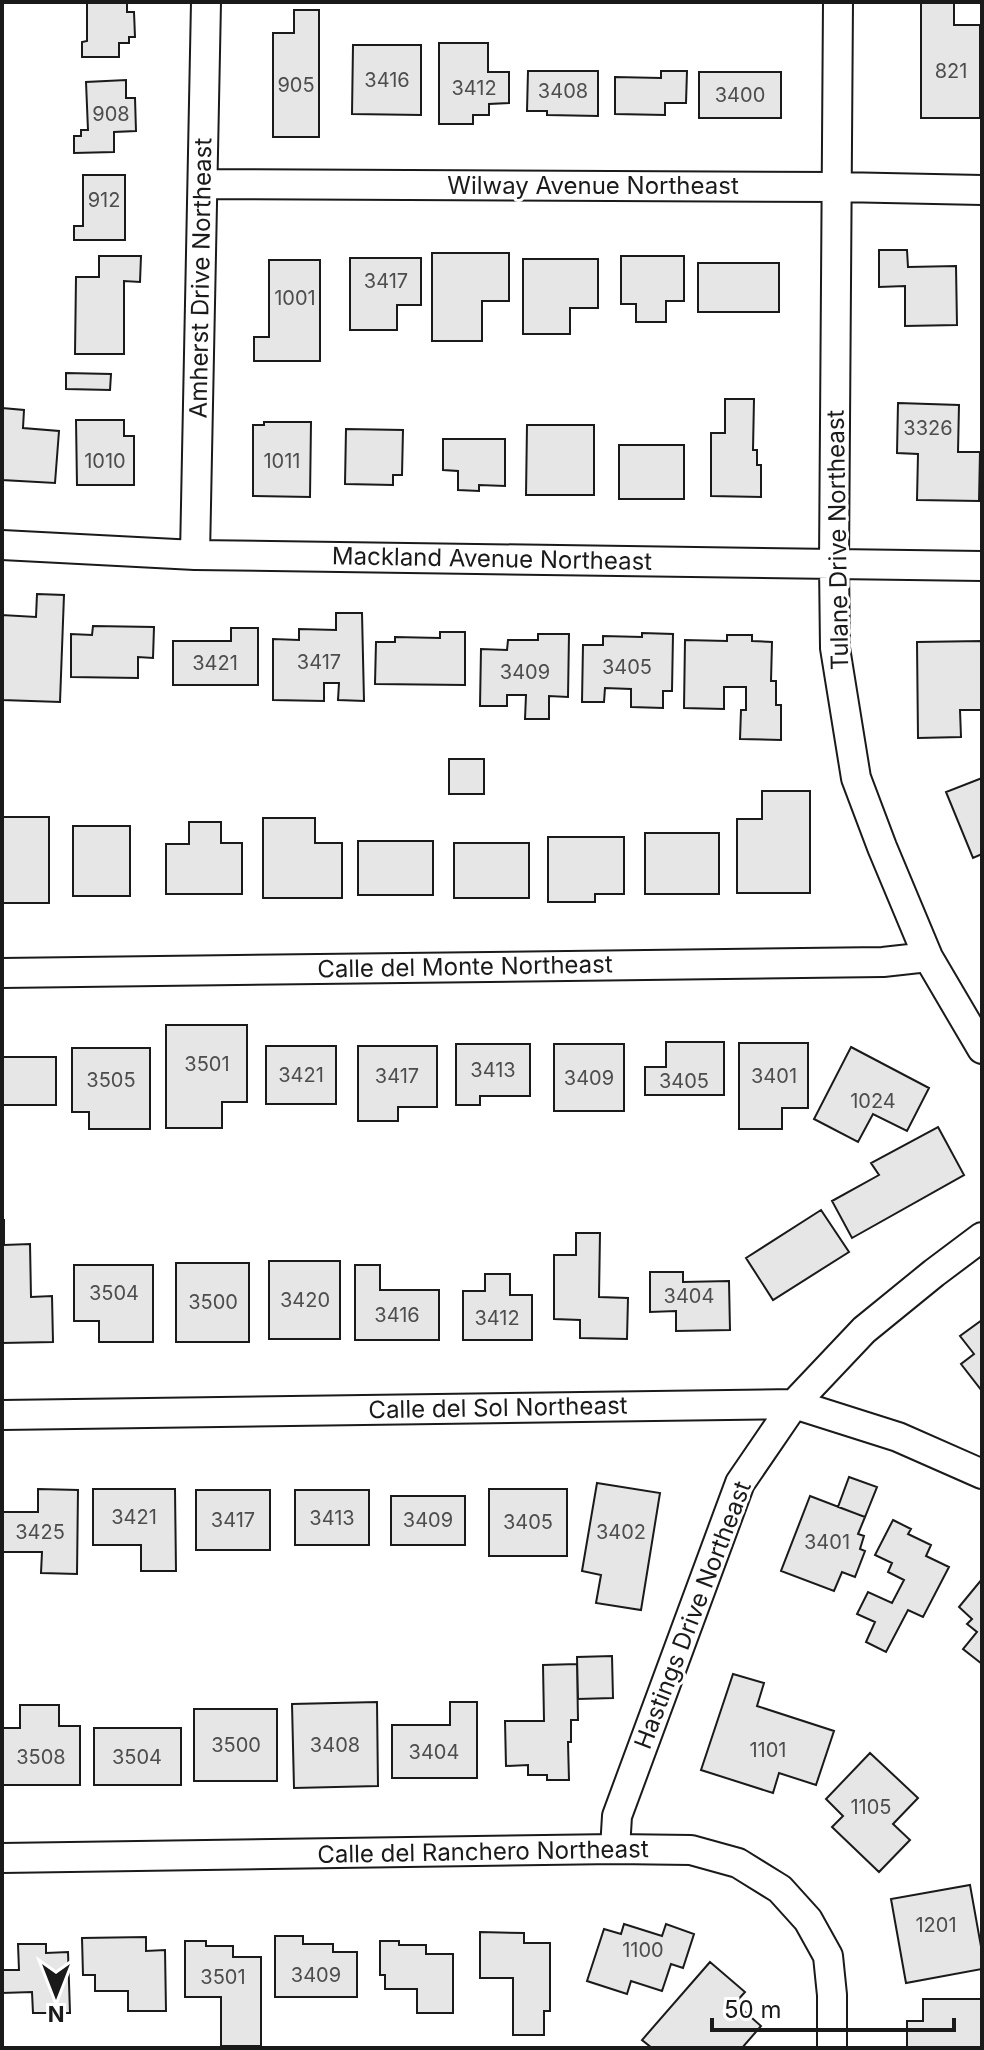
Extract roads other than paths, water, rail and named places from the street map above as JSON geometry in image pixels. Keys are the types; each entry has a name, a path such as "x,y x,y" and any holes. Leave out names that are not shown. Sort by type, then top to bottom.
{"street":[{"name":"Amherst Drive Northeast","path":"195,555 206,2"},
{"name":"Tulane Drive Northeast","path":"838,2 835,648 856,778 928,957 982,1049"},
{"name":"Wilway Avenue Northeast","path":"203,184 982,190"},
{"name":"Mackland Avenue Northeast","path":"2,545 195,555 982,566"},
{"name":"Calle del Monte Northeast","path":"2,973 883,962 928,957"},
{"name":"Hastings Drive Northeast","path":"615,1849 617,1816 740,1483 794,1404 864,1330 982,1237"},
{"name":"Calle del Sol Northeast","path":"2,1415 794,1404 898,1437 982,1474"},
{"name":"Calle del Ranchero Northeast","path":"2,1858 691,1850 738,1863 780,1889 808,1920 828,1956 832,2048"}]}
